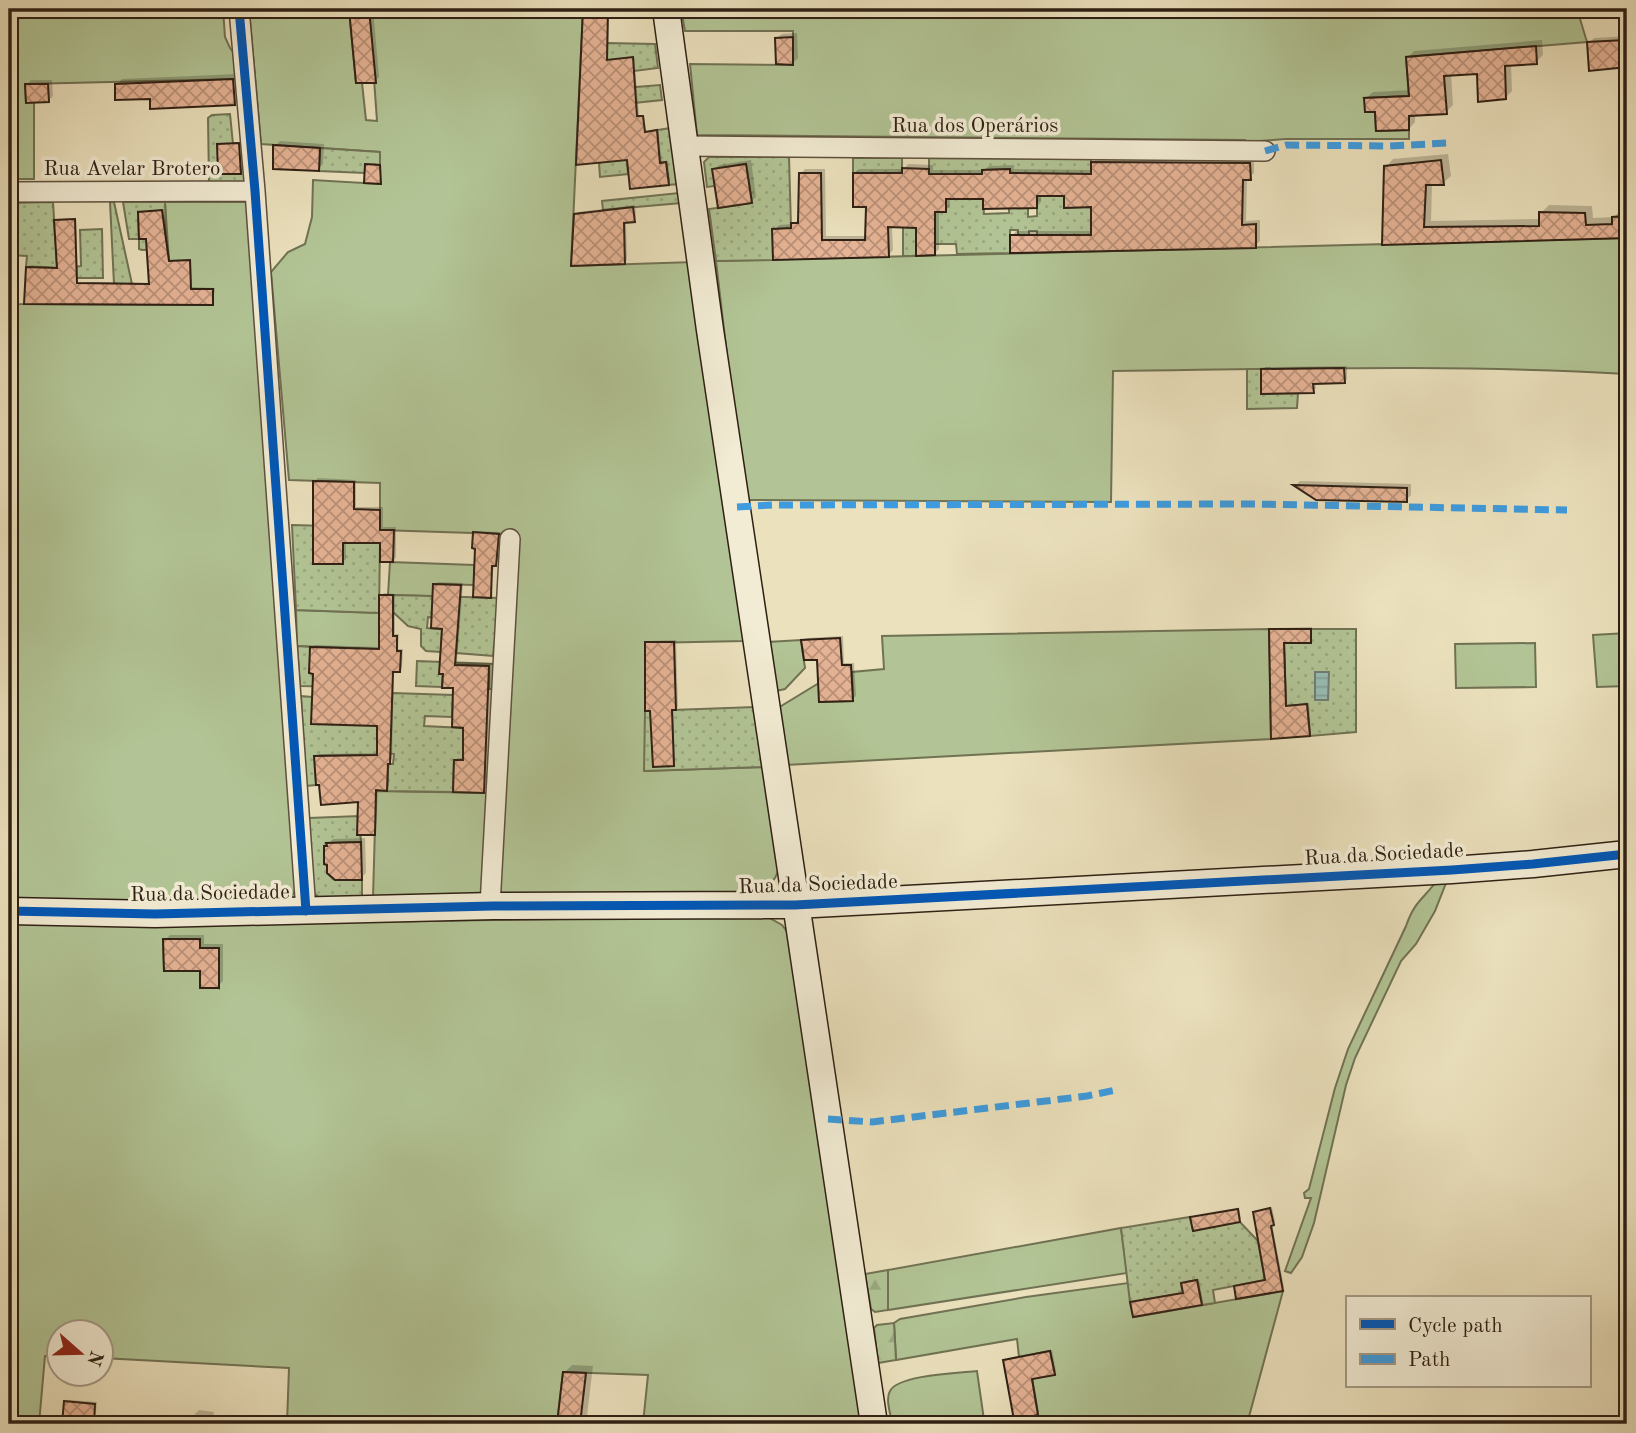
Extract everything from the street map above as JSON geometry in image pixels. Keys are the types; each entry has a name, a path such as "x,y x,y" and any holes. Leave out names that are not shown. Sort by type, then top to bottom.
{"street":[{"path":"239,9 255,191 306,911"},
{"path":"666,9 795,905 874,1424"},
{"name":"Rua dos Operários","path":"685,146 1265,151"},
{"name":"Rua Avelar Brotero","path":"9,192 255,191"},
{"path":"490,906 510,539"},
{"name":"Rua da Sociedade","path":"9,911 155,914 490,906 795,905 1452,870 1627,854"}],"green space":[{"path":"9,9 223,9 225,37 237,57 238,79 25,84 26,102 34,102 34,179 9,179"},
{"path":"249,9 349,9 356,83 362,83 366,120 377,121 369,9 583,9 571,266 694,262 744,641 646,643 645,771 763,767 781,863 769,886 744,894 496,894 503,534 380,530 380,483 289,480 271,272 288,252 305,244 312,217 313,180 380,184 379,152 261,144"},
{"path":"681,9 1577,9 1587,42 1406,57 1409,96 1364,98 1375,112 1376,131 1409,130 1409,139 1285,139 1246,142 697,135 690,64 793,65 793,31 685,31"},
{"path":"607,43 655,44 658,68 634,71 598,61"},
{"path":"660,85 662,100 625,104 624,88"},
{"path":"230,114 233,144 243,143 245,183 209,183 208,118 212,115"},
{"path":"671,128 678,184 669,185 666,162 627,162 628,174 600,177 599,163 643,142 658,138 657,130"},
{"path":"320,148 380,152 380,165 366,165 365,173 319,171"},
{"path":"709,157 789,157 791,228 773,260 716,261 709,209 752,203 746,164 713,169 715,186 707,187 704,162"},
{"path":"853,158 902,158 902,173 853,173"},
{"path":"929,158 1091,159 1091,174 1028,188 1028,217 1037,216 1037,196 1064,196 1064,208 1091,207 1091,235 1064,235 1063,245 1037,246 1037,231 1029,231 1029,237 1018,237 1018,230 1010,230 1010,253 957,254 956,244 935,244 935,212 946,212 946,190 957,199 983,199 984,214 1009,213 1010,169 983,170 982,174 929,174"},
{"path":"679,193 681,203 603,210 602,201"},
{"path":"53,202 57,268 26,267 27,256 9,255 9,203"},
{"path":"110,202 114,202 132,284 114,284"},
{"path":"123,202 165,202 166,230 138,212 139,239 129,239"},
{"path":"165,202 247,202 295,889 292,897 284,902 9,901 9,249 12,304 213,305 213,289 191,289 169,261"},
{"path":"930,212 916,256 903,256 903,227"},
{"path":"102,229 103,278 70,278 69,268 81,266 80,230"},
{"path":"166,237 167,249 139,249 139,239"},
{"path":"1627,238 1627,374 1435,368 1113,371 1111,502 744,500 716,261"},
{"path":"1247,369 1261,369 1262,394 1298,393 1297,408 1247,409"},
{"path":"292,525 362,527 362,543 380,543 379,613 296,610"},
{"path":"390,562 474,565 474,585 434,584 433,596 388,595"},
{"path":"393,595 500,598 493,656 456,653 458,620 428,617 427,628 442,629 441,652 426,651 421,646 421,629 408,626 393,612"},
{"path":"296,610 379,613 379,649 297,646"},
{"path":"1269,629 1271,739 786,765 778,708 819,683 819,702 853,701 852,672 884,669 882,636"},
{"path":"1311,629 1356,629 1356,732 1310,736 1307,704 1286,706 1284,643 1311,642"},
{"path":"1627,633 1627,686 1597,687 1593,635"},
{"path":"801,640 805,668 785,689 776,691 768,642"},
{"path":"1535,643 1536,687 1456,688 1455,644"},
{"path":"297,646 310,647 310,673 353,675 355,648 363,649 363,665 375,666 376,649 379,649 378,671 362,671 362,686 378,688 377,710 354,710 354,697 359,697 359,687 300,686"},
{"path":"417,661 495,664 494,689 489,689 489,666 443,664 442,687 416,686"},
{"path":"392,693 453,695 452,717 425,716 424,726 464,728 463,760 454,760 453,792 387,791 388,764 393,764 394,754 387,753"},
{"path":"301,696 312,697 377,726 377,755 315,756 316,785 306,786"},
{"path":"755,707 763,767 644,771 645,711"},
{"path":"376,791 492,793 482,894 373,898"},
{"path":"359,816 361,842 327,843 327,846 324,846 324,864 327,865 327,873 335,880 362,880 362,898 321,899 314,893 309,818"},
{"path":"1438,879 1446,883 1435,911 1416,944 1401,961 1355,1058 1346,1085 1314,1223 1302,1257 1291,1273 1285,1271 1311,1198 1305,1198 1304,1193 1309,1189 1348,1049 1413,911"},
{"path":"766,916 782,925 794,941 864,1424 643,1424 648,1375 563,1372 557,1424 209,1424 210,1417 287,1423 289,1368 116,1359 116,1318 46,1318 46,1356 39,1424 15,1424 16,1414 9,1413 9,923 218,924","holes":["163,939 200,939 200,948 219,948 219,988 200,971 164,971"]},
{"path":"1190,1217 1193,1230 1240,1222 1258,1241 1265,1280 1213,1290 1215,1303 1202,1305 1197,1280 1181,1283 1183,1293 1130,1302 1121,1228"},
{"path":"1121,1228 1127,1273 888,1310 888,1270"},
{"path":"888,1270 888,1310 875,1312 871,1309 865,1274"},
{"path":"1128,1283 1134,1317 1283,1291 1247,1424 1169,1424 1169,1419 1074,1424 892,1424 889,1394 895,1386 904,1381 977,1371 984,1420 1014,1419 1038,1415 1032,1379 1055,1374 1050,1351 1019,1357 1017,1339 896,1360 894,1323 900,1319"},
{"path":"894,1323 896,1360 878,1363 874,1328 877,1325"}],"water":[{"path":"1315,672 1329,672 1328,700 1315,700"}],"building":[{"path":"349,9 369,9 376,83 356,83"},
{"path":"583,9 608,9 607,60 633,57 637,116 643,116 645,132 657,130 660,163 666,162 669,185 630,189 627,160 576,165"},
{"path":"793,37 793,65 776,64 775,38"},
{"path":"1625,40 1627,67 1589,71 1587,42"},
{"path":"1536,46 1537,64 1505,66 1506,99 1478,102 1477,74 1444,76 1447,114 1409,116 1409,130 1376,131 1375,112 1365,112 1364,98 1409,96 1406,57"},
{"path":"233,79 235,105 150,109 150,99 115,100 115,84"},
{"path":"25,84 48,84 49,102 26,103"},
{"path":"239,143 241,174 218,174 217,144"},
{"path":"273,145 320,148 319,171 273,169"},
{"path":"1441,160 1444,185 1426,185 1424,227 1539,226 1539,212 1585,213 1586,225 1612,224 1612,217 1627,216 1627,238 1382,245 1384,166"},
{"path":"1091,162 1250,163 1251,180 1243,180 1242,225 1256,224 1256,248 1010,253 1010,235 1091,235 1091,207 1064,208 1064,196 1037,196 1037,208 983,209 983,199 946,199 946,212 935,212 935,255 916,256 916,228 888,227 889,257 773,260 772,229 791,228 791,223 798,223 799,173 821,173 822,240 865,240 866,207 853,207 853,173 902,173 902,168 929,169 929,174 982,174 982,170 1010,169 1010,173 1091,174"},
{"path":"365,164 380,165 381,184 364,183"},
{"path":"746,164 752,203 718,208 712,169"},
{"path":"633,207 635,222 624,223 625,264 571,266 574,214"},
{"path":"162,210 169,261 190,260 191,289 213,289 213,305 24,304 26,267 57,268 54,220 75,219 77,283 149,284 146,239 139,239 138,212"},
{"path":"1344,368 1345,383 1313,384 1314,393 1261,394 1261,369"},
{"path":"313,481 354,482 354,509 380,510 380,530 394,530 393,562 380,562 380,543 343,543 343,564 313,564"},
{"path":"1293,485 1407,488 1407,502 1316,500"},
{"path":"473,532 499,534 496,566 492,566 491,598 473,597"},
{"path":"433,584 461,585 455,665 489,666 484,793 453,792 454,760 463,760 463,728 452,727 453,688 442,688 443,674 439,674 442,629 431,628"},
{"path":"379,595 393,595 393,636 397,636 397,651 401,651 400,672 393,672 387,791 376,790 375,835 357,835 358,802 321,805 319,785 316,785 314,756 377,755 377,726 311,724 313,674 309,673 310,647 379,649"},
{"path":"1269,629 1311,629 1311,643 1284,643 1286,706 1307,704 1310,736 1271,739"},
{"path":"840,638 842,665 851,665 853,701 819,702 817,660 804,660 801,640"},
{"path":"645,642 674,642 674,766 653,767 650,711 645,711"},
{"path":"361,842 362,880 335,880 327,873 327,865 324,864 326,843"},
{"path":"163,939 200,939 200,948 219,948 219,988 200,988 200,971 164,971"},
{"path":"1270,1208 1283,1291 1236,1299 1234,1286 1265,1280 1253,1212"},
{"path":"1238,1209 1240,1222 1193,1231 1190,1217"},
{"path":"1197,1280 1202,1305 1133,1317 1130,1302 1183,1293 1181,1283"},
{"path":"1050,1351 1055,1375 1032,1379 1038,1415 1014,1420 1003,1360"},
{"path":"563,1372 586,1373 580,1424 557,1424"},
{"path":"64,1401 95,1404 94,1424 62,1424"}],"marked path":[{"path":"1265,151 1286,145 1390,146 1448,143"},
{"path":"737,507 1255,504 1567,510"},
{"path":"828,1119 872,1122 1087,1096 1116,1090"}],"cycle path":[{"path":"239,9 255,191 306,911"},
{"path":"9,911 155,914 493,906 795,905 1452,870 1627,854"}]}
